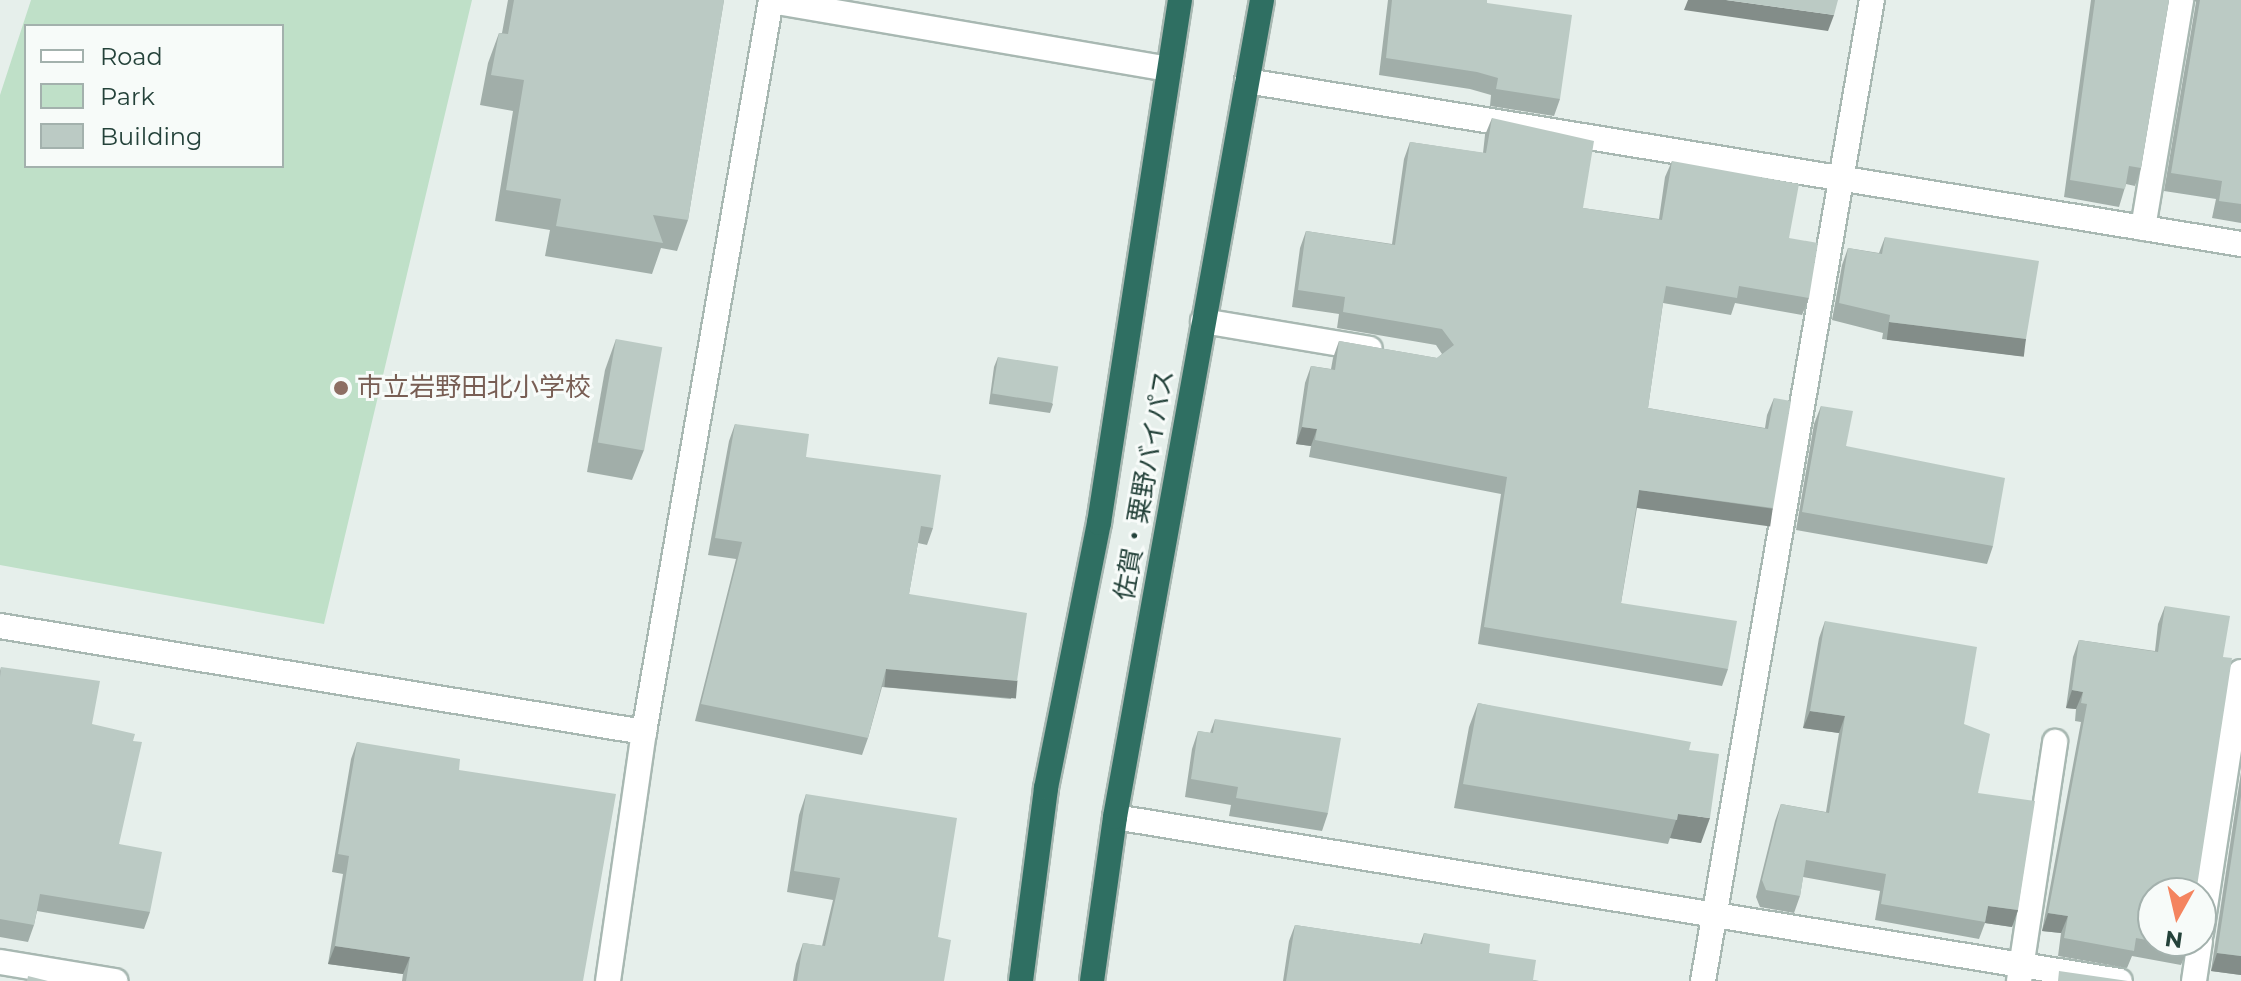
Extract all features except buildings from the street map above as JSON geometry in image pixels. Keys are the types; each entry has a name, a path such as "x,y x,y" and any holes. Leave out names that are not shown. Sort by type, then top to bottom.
{"highway":[{"name":"佐賀・粟野バイパス","path":"1021,981 1046,788 1099,523 1180,0"},
{"name":"佐賀・粟野バイパス","path":"1092,981 1115,817 1262,0"}],"street":[{"path":"608,981 644,732 771,0 1169,69"},
{"path":"1703,981 1872,0"},
{"path":"2143,228 2181,0"},
{"path":"1247,81 1841,181 2241,244"},
{"path":"1203,321 1403,355"},
{"path":"0,626 644,732"},
{"path":"2210,877 2241,672"},
{"path":"2021,973 2055,742"},
{"path":"1115,817 1714,915 2021,973 2120,981"},
{"path":"2194,981 2198,957"},
{"path":"0,962 115,981"}],"green space":[{"path":"31,0 472,0 324,624 0,565 0,95"}],"place":[{"name":"市立岩野田北小学校","path":"341,388"}]}
